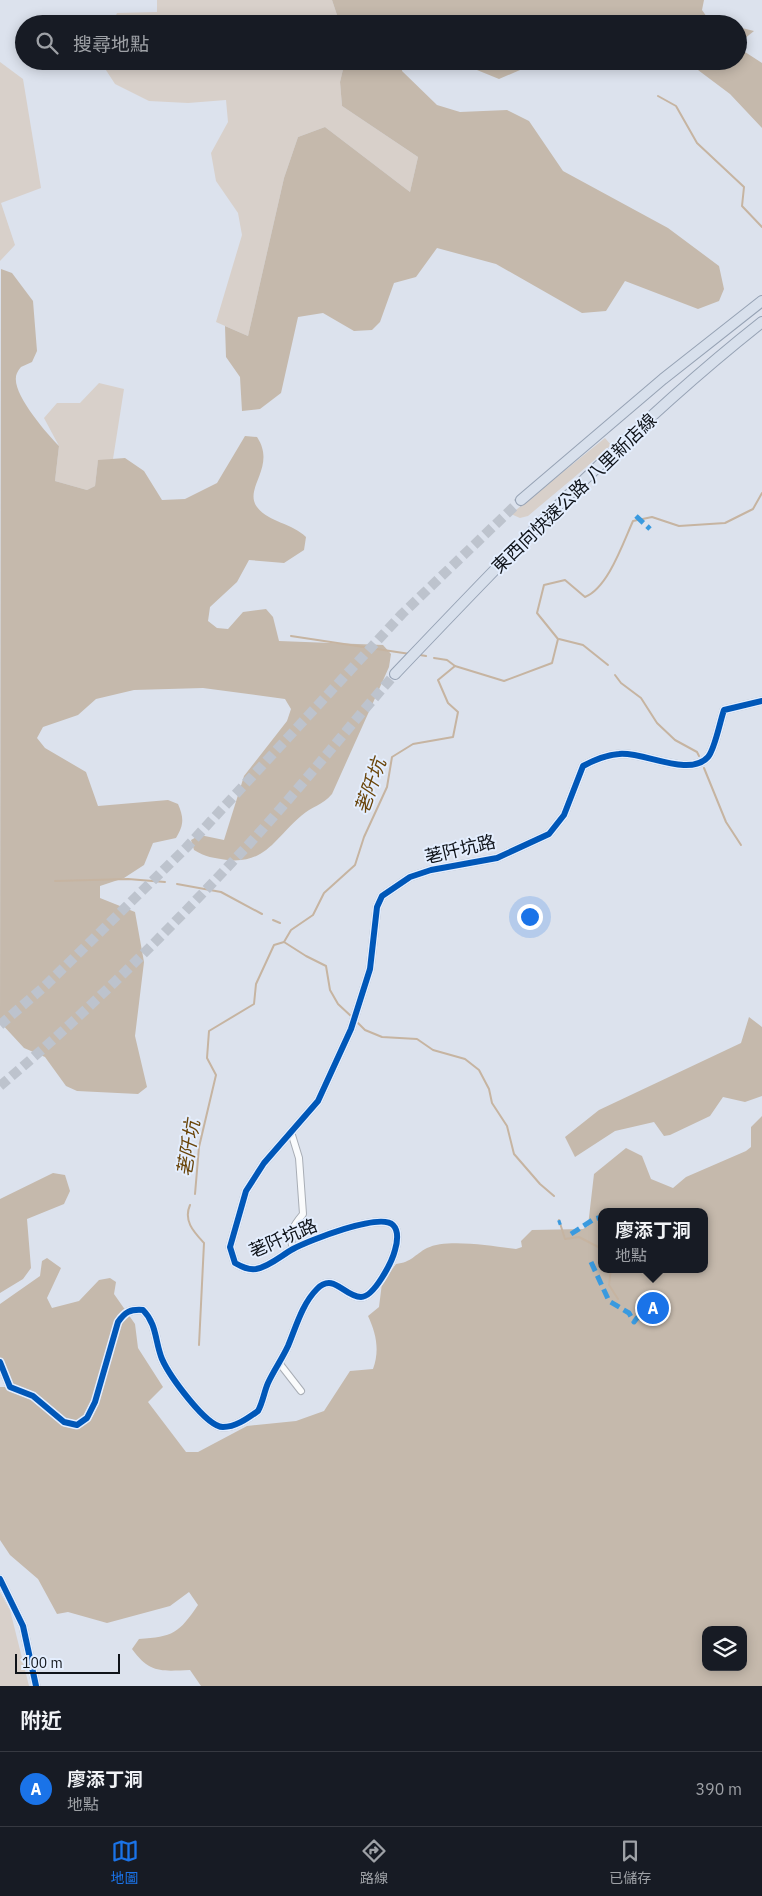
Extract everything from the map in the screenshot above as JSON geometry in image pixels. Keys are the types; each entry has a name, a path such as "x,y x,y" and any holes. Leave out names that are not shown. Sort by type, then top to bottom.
{"highway":[{"name":"東西向快速公路 八里新店線","path":"520,500 663,379 762,301"},
{"name":"東西向快速公路 八里新店線","path":"396,674 544,518 638,428 762,322"}],"street":[{"name":"荖阡坑路","path":"0,1362 10,1387 33,1396 64,1422 77,1424 87,1418 95,1402 118,1322 125,1312 133,1309 143,1310 150,1317 162,1358 171,1377 184,1395 216,1425 223,1427 236,1424 258,1411 268,1383 280,1364 303,1309 318,1287 334,1283 352,1295 361,1297 371,1294 393,1256 397,1235 395,1227 391,1223 374,1221 318,1238 293,1248 259,1269 248,1269 235,1263 230,1247 246,1191 264,1163 318,1101 333,1071 353,1022 370,969 377,907 382,896 410,877 431,870 497,858 548,834 564,816 583,766 597,759 620,754 683,765 701,762 709,756 724,710 762,701"},
{"path":"291,1132 299,1158 302,1214 292,1228 290,1240 293,1248"},
{"path":"280,1364 301,1391"},
{"path":"0,1579 23,1626 36,1686"}],"shaded area":[{"path":"157,0 332,0 337,15 116,15 117,13 157,12"},
{"path":"332,0 704,0 702,10 706,15 337,15"},
{"path":"747,29 754,31 747,37"},
{"path":"747,53 762,63 762,128 730,94 698,70 747,70"},
{"path":"0,62 23,79 41,188 1,203 15,245 0,261"},
{"path":"106,70 343,70 340,82 342,106 418,157 410,192 325,127 298,137 284,178 248,336 216,322 242,235 238,213 216,181 211,153 228,122 226,100 188,103 149,101 115,84"},
{"path":"343,70 402,70 437,105 460,112 507,110 529,121 563,171 668,228 719,266 724,289 719,301 698,309 625,281 606,311 582,313 496,264 437,248 416,277 394,283 380,322 372,330 354,331 323,313 298,317 281,393 260,409 242,411 240,377 226,357 225,326 248,336 284,178 298,137 325,127 410,192 418,157 342,106 340,82"},
{"path":"477,70 520,70 499,79"},
{"path":"1,269 12,273 33,301 37,351 32,362 21,367 19,370 16,376 16,385 32,414 59,446 55,481 87,490 95,486 98,460 125,458 144,471 162,500 185,499 217,483 245,436 257,437 262,448 263,458 254,492 254,500 257,507 267,516 300,532 306,537 304,550 284,563 249,560 237,582 210,607 208,621 217,628 228,629 243,612 266,609 273,617 279,641 383,645 391,654 389,667 332,794 301,816 269,848 251,858 227,860 210,857 194,850 191,840 200,835 224,840 244,776 287,721 291,709 285,699 203,688 134,690 96,699 78,715 43,727 37,738 45,748 86,772 98,806 168,800 178,804 181,813 182,825 176,838 153,843 144,865 124,878 100,886 100,898 135,912 144,962 135,1036 147,1087 138,1094 77,1091 66,1086 45,1057 24,1048 0,1022"},
{"path":"99,383 124,389 113,459 98,461 95,486 87,490 55,481 59,446 44,418 57,403 80,403"},
{"path":"605,438 611,445 528,516 520,518 511,514"},
{"path":"749,1017 762,1027 762,1096 745,1102 723,1097 710,1116 670,1135 664,1136 654,1122 615,1131 575,1157 565,1137 599,1110 741,1043"},
{"path":"762,1116 762,1686 201,1686 190,1670 172,1671 151,1667 132,1649 139,1639 168,1635 186,1622 198,1605 189,1592 170,1606 107,1623 68,1612 57,1614 38,1579 10,1555 0,1540 0,1387 11,1387 0,1366 0,1304 40,1276 42,1261 47,1258 61,1268 47,1298 52,1308 79,1301 99,1280 110,1278 116,1282 114,1294 135,1324 138,1348 163,1387 148,1402 186,1452 198,1452 247,1426 296,1421 324,1411 350,1371 373,1369 377,1348 368,1316 379,1307 382,1283 396,1264 409,1260 435,1245 458,1243 516,1249 522,1247 521,1241 532,1230 583,1229 588,1226 594,1174 626,1148 642,1156 651,1179 673,1188 686,1177 746,1151 751,1147 751,1127"},
{"path":"53,1173 65,1175 70,1191 64,1204 27,1219 31,1268 23,1279 0,1293 0,1199"},
{"path":"0,1592 10,1610 29,1686 0,1686"}],"waterway":[{"path":"658,96 676,106 697,143 744,187 742,206 762,227"},
{"name":"荖阡坑","path":"195,1194 199,1147 216,1075 207,1058 209,1031 254,1004 256,984 274,945 284,942 291,930 313,915 324,893 355,865 364,837 387,787 392,757 413,744 453,737 458,712 448,703 438,680 455,666 504,681 552,663 558,639 537,613 544,585 565,580 585,597 593,592 608,575 633,521 652,517 679,526 725,523 753,509 762,493"},
{"path":"291,636 410,654"},
{"path":"559,639 583,645 608,665"},
{"path":"420,655 426,656"},
{"path":"434,658 447,660 455,666"},
{"path":"615,675 621,683 641,698 657,723 675,740 697,752 699,756"},
{"path":"704,768 726,822 741,845"},
{"path":"55,881 128,879 165,882"},
{"path":"177,884 221,892 262,914"},
{"path":"273,920 280,923"},
{"path":"284,942 326,966 330,990 338,1004 352,1017"},
{"path":"356,1021 365,1030 382,1037 417,1039 433,1050 465,1059 479,1070 489,1089 492,1103 507,1126 514,1154 540,1184 554,1196"},
{"name":"荖阡坑","path":"190,1205 188,1211 189,1221 193,1230 204,1243 199,1345"},
{"path":"559,1220 565,1239 579,1237 598,1247"},
{"path":"610,1273 609,1285 618,1299"}],"tunnel":[{"path":"0,1025 45,986 186,848 402,614 521,500"},
{"path":"0,1086 97,999 190,906 269,822 395,674"}],"marked path":[{"path":"636,516 650,529"},
{"path":"571,1234 598,1218"},
{"path":"591,1262 609,1301 629,1313 634,1322 637,1318 650,1315"}],"cycle path":[{"path":"0,1362 10,1387 33,1396 64,1422 77,1425 87,1418 95,1402 118,1322 128,1312 143,1310 151,1321 166,1367 180,1388 207,1419 216,1425 228,1427 242,1422 258,1411 268,1383 288,1346 303,1309 317,1289 323,1284 329,1283 355,1296 361,1297 366,1295 382,1278 396,1247 396,1230 393,1225 386,1222 374,1222 328,1234 293,1249 271,1263 256,1269 245,1268 235,1263 230,1247 246,1191 264,1163 318,1101 351,1029 370,969 377,907 382,896 410,877 431,870 497,858 549,834 564,815 583,766 596,760 619,754 629,754 678,764 700,763 711,753 724,710 762,701"},
{"path":"0,1579 23,1626 36,1686"}],"place":[{"name":"廖添丁洞","path":"653,1308"}]}
